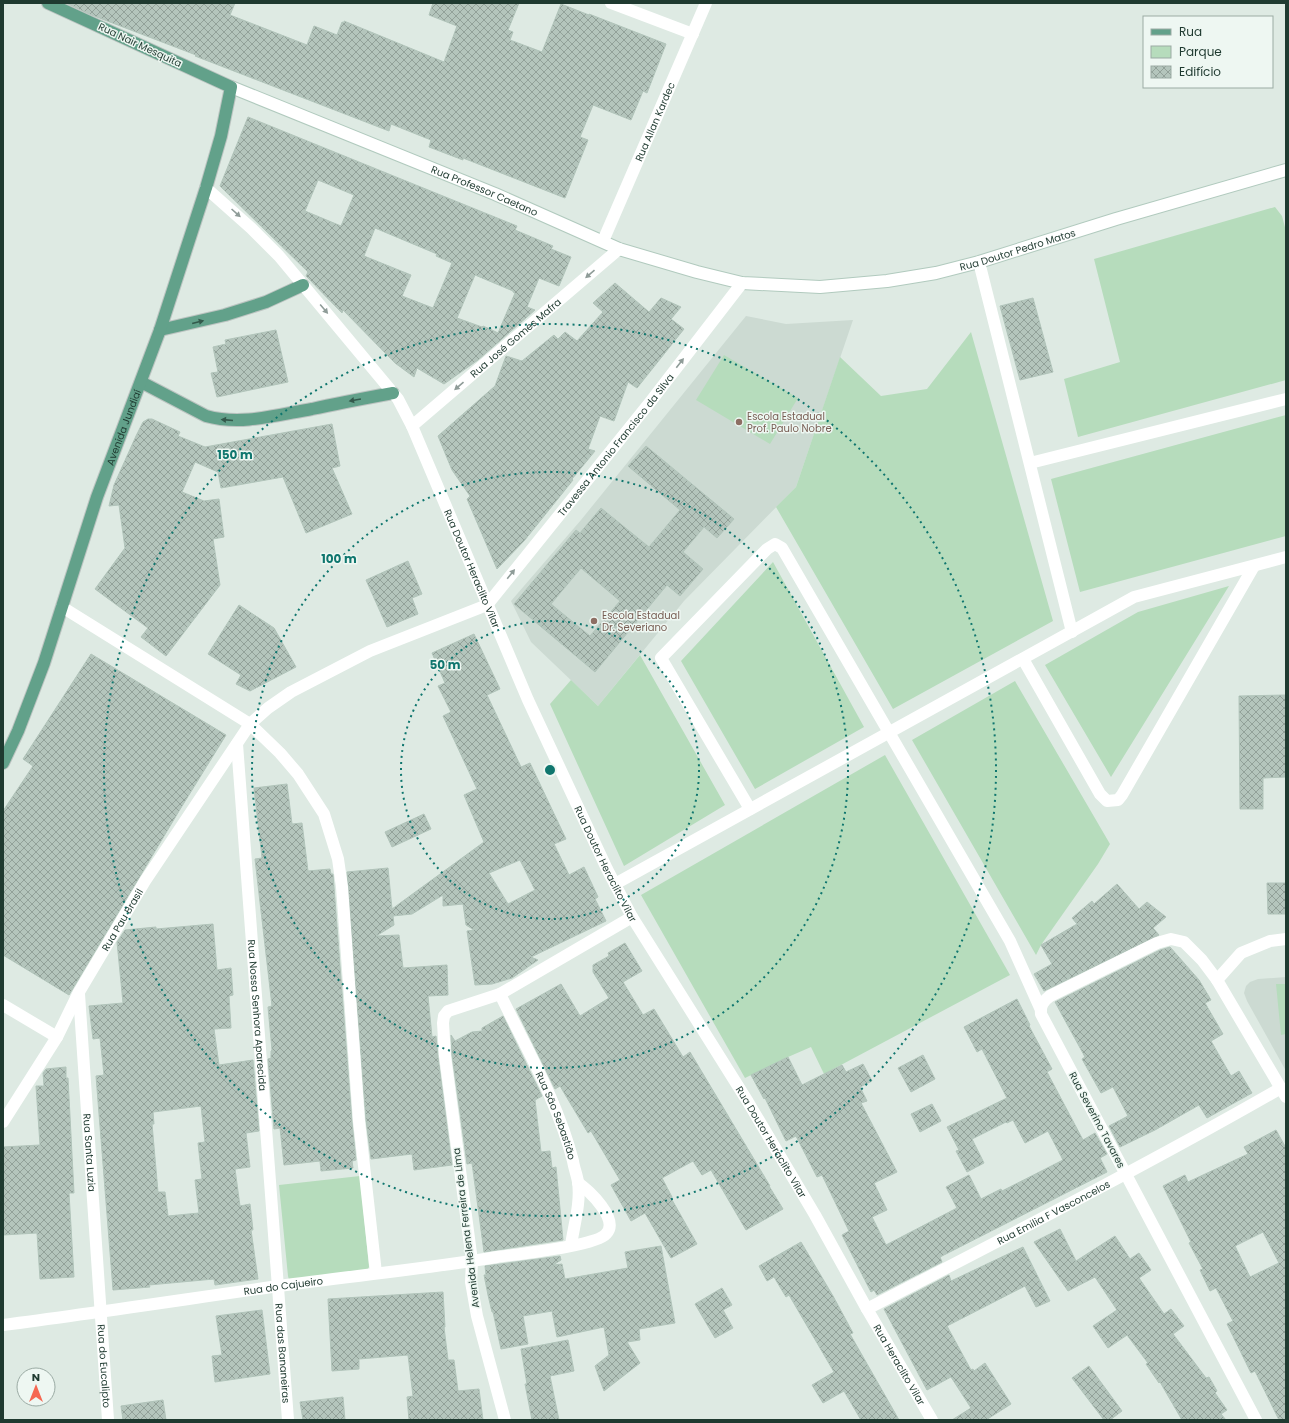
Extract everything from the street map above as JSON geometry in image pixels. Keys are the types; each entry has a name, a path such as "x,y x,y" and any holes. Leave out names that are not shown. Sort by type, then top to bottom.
{"main road":[{"name":"Rua Nair Mesquita","path":"48,3 231,87"},
{"name":"Avenida Jundiaí","path":"3,763 18,731 44,663 97,497 160,330 206,188 221,136 231,87"},
{"path":"160,330 225,315 266,302 303,285"},
{"path":"141,382 206,416 233,421 247,420 393,393"}],"street":[{"path":"611,3 693,34"},
{"name":"Rua Allan Kardec","path":"603,241 706,3"},
{"name":"Rua Professor Caetano","path":"231,87 495,194 619,249 697,272 742,283"},
{"name":"Rua Doutor Pedro Matos","path":"742,283 820,287 887,282 936,273 979,262 1116,219 1286,170"},
{"path":"206,188 251,228 279,256 393,393"},
{"name":"Rua José Gomes Mafra","path":"412,426 619,249"},
{"path":"979,262 1072,632"},
{"name":"Travessa Antonio Francisco da Silva","path":"487,605 651,401 742,283"},
{"name":"Rua Doutor Heraclito Vilar","path":"393,393 406,412 528,700 632,917 748,1102 815,1214 867,1309"},
{"path":"1030,462 1286,399"},
{"name":"Rua Severino Tavares","path":"750,809 661,658 771,545 777,544 782,548 1010,941 1041,1010 1041,1014 1256,1420"},
{"path":"615,884 1134,597 1286,557"},
{"path":"1023,659 1100,794 1107,801 1118,800 1254,566"},
{"name":"Rua Pau Brasil","path":"3,1122 57,1037 79,992 145,882 250,724 268,708 291,692 370,651 487,605"},
{"path":"62,607 250,724 280,753 298,774 324,814 338,859 344,903 360,1121 376,1274"},
{"name":"Rua Nossa Senhora Aparecida","path":"236,744 278,1286"},
{"path":"500,994 632,917"},
{"path":"1041,1010 1044,1001 1050,996 1157,943 1171,939 1184,942 1191,948 1217,980 1283,1092"},
{"path":"1217,980 1241,953 1270,941 1286,939"},
{"name":"Rua Santa Luzia","path":"79,992 101,1312"},
{"name":"Avenida Helena Ferreira de Lima","path":"500,994 448,1011 444,1016 443,1023 472,1261 471,1282 477,1316 505,1420"},
{"name":"Rua São Sebastião","path":"500,994 550,1095 562,1125 578,1183 578,1203 567,1246"},
{"path":"3,1005 57,1037"},
{"name":"Rua Emilia F Vasconcelos","path":"867,1309 1283,1092"},
{"path":"567,1246 581,1244 603,1237 608,1232 610,1227 608,1218 601,1205 586,1188 578,1183"},
{"name":"Rua do Cajueiro","path":"3,1325 278,1286 472,1261 567,1246"},
{"name":"Rua das Bananeiras","path":"278,1286 288,1420"},
{"name":"Rua Heraclito Vilar","path":"867,1309 932,1420"},
{"name":"Rua do Eucalipto","path":"101,1312 108,1420"}],"shaded area":[{"name":"Escola Estadual Prof. Paulo Nobre","path":"746,316 786,324 853,320 796,487 684,601 598,706 531,642 511,601 581,520"},
{"path":"1286,977 1286,1071 1244,993 1246,986 1250,982 1258,979"}],"green space":[{"path":"1275,207 1282,216 1286,231 1286,380 1078,437 1064,379 1120,362 1094,259"},
{"path":"971,332 1053,621 893,709 776,507 796,487 840,357 881,396 927,389"},
{"path":"724,355 798,398 770,444 696,400"},
{"path":"1286,415 1286,536 1080,592 1051,479"},
{"path":"773,562 864,727 755,789 681,661"},
{"path":"1229,586 1111,777 1045,665 1138,612"},
{"path":"640,655 725,805 624,866 550,704 571,680 598,706"},
{"path":"1015,681 1110,844 1098,864 1041,945 1036,955 912,740"},
{"path":"885,755 1010,975 824,1074 811,1047 745,1078 641,895"},
{"path":"1276,984 1286,984 1286,1034 1281,1035"},
{"path":"360,1176 369,1267 367,1270 289,1280 279,1185"}],"building":[{"path":"66,3 235,3 230,15 307,45 314,26 337,35 342,22 344,23 344,21 444,62 457,26 429,15 433,3 519,3 508,30 513,32 510,40 542,52 561,4 666,44 647,93 643,91 631,120 593,105 580,137 588,140 565,198 463,158 463,160 429,147 431,140 391,124 389,131 89,14"},
{"path":"248,117 517,226 515,230 553,246 551,249 571,257 559,286 539,278 527,307 535,310 478,360 444,384 417,368 414,377 395,363 343,310 342,313 306,276 308,272 220,186","holes":["318,180 354,195 341,226 305,211","375,228 437,254 436,256 452,263 433,308 402,296 411,275 364,256","475,275 515,293 498,333 483,326 482,327 457,318"]},
{"path":"615,283 649,312 661,298 681,307 671,319 684,329 637,388 628,382 614,421 600,416 588,449 595,451 524,541 497,569 467,499 470,496 452,470 438,436 495,386 506,356 522,361 554,335 558,339 565,332 577,341 603,312 593,303"},
{"path":"1033,298 1053,372 1020,380 1000,306"},
{"path":"276,330 288,382 217,397 211,373 218,372 213,347 226,344 225,340"},
{"path":"148,419 152,419 180,432 178,436 205,447 332,424 340,466 332,468 352,514 306,533 283,477 221,488 218,472 195,462 182,492 204,501 219,499 224,537 213,539 220,585 166,656 141,637 148,628 95,589 125,548 119,505 109,506 114,485 143,422"},
{"path":"646,446 734,519 717,538 704,527 683,552 703,569 680,596 667,585 595,672 514,604 576,530 580,533 601,508 649,547 680,510 628,466","holes":["581,568 620,601 590,636 551,604"]},
{"path":"408,561 422,594 412,598 418,614 387,627 366,580"},
{"path":"239,605 274,628 296,667 250,691 236,684 241,675 208,654"},
{"path":"474,634 500,689 487,695 521,767 530,763 566,839 554,844 569,875 584,867 598,897 595,899 606,921 531,957 538,960 512,978 492,984 475,985 467,931 474,930 466,925 463,904 443,906 443,895 412,914 393,916 394,925 376,936 399,935 403,968 447,965 448,995 428,996 432,1037 436,1036 452,1165 414,1170 412,1154 371,1159 366,1120 347,872 388,868 392,909 484,842 464,795 477,789 443,716 451,712 438,686 445,683 432,653","holes":["520,860 535,890 508,904 489,873"]},
{"path":"91,654 226,735 69,995 3,955 3,811 33,766 23,759"},
{"path":"1286,695 1286,777 1263,778 1263,809 1240,809 1239,696"},
{"path":"287,784 292,824 302,823 308,871 330,869 331,874 333,874 356,1160 352,1161 353,1168 321,1171 320,1161 284,1165 280,1128 274,1129 268,1059 271,1058 272,1050 268,1007 272,1006 255,859 262,858 254,788"},
{"path":"424,814 431,829 392,847 385,832"},
{"path":"1267,883 1286,883 1286,914 1268,914"},
{"path":"1117,884 1139,909 1147,902 1166,917 1153,928 1159,935 1044,991 1034,974 1052,964 1041,945 1077,924 1072,918 1092,901 1094,904"},
{"path":"213,924 217,970 231,968 233,995 229,996 231,1028 214,1029 219,1065 253,1060 259,1131 246,1133 250,1167 235,1169 240,1206 250,1204 253,1230 251,1230 258,1279 215,1285 214,1279 113,1290 96,1076 104,1075 100,1038 93,1039 89,1006 123,1003 117,942 125,930 156,927 156,929","holes":["201,1106 205,1142 198,1143 202,1179 195,1180 199,1213 168,1216 165,1192 158,1192 152,1124 154,1124 153,1112"]},
{"path":"625,943 642,971 623,982 643,1015 654,1009 683,1057 690,1052 783,1209 746,1230 711,1170 702,1175 693,1161 662,1178 672,1197 671,1198 697,1244 671,1258 645,1213 631,1221 611,1185 620,1180 591,1131 588,1133 560,1086 555,1089 516,1009 561,984 580,1016 609,998 593,972 593,965 609,956 608,953"},
{"path":"1170,947 1199,980 1211,1000 1205,1003 1223,1034 1211,1041 1231,1076 1239,1071 1252,1093 1207,1118 1199,1105 1155,1130 1120,1147 1109,1126 1128,1116 1113,1087 1101,1093 1082,1059 1085,1057 1055,1002 1160,950"},
{"path":"1017,999 1030,1025 1029,1026 1052,1069 1047,1072 1083,1140 1095,1133 1107,1154 1100,1158 1107,1172 940,1257 942,1262 877,1295 874,1290 871,1292 842,1235 849,1231 822,1175 817,1177 796,1136 786,1141 765,1098 764,1099 751,1075 788,1057 802,1085 842,1065 846,1072 863,1064 872,1081 860,1087 867,1101 861,1103 897,1172 874,1183 887,1210 872,1217 886,1245 957,1208 946,1187 969,1175 981,1199 1001,1189 1002,1191 1063,1160 1048,1131 1025,1143 1013,1120 972,1139 984,1163 967,1172 956,1151 959,1150 947,1127 1007,1098 982,1049 977,1052 964,1027"},
{"path":"503,1016 542,1096 535,1100 541,1152 550,1151 552,1168 556,1167 563,1240 484,1252 472,1163 467,1164 452,1055 451,1035 455,1041 472,1032 482,1031 482,1028"},
{"path":"923,1055 935,1079 911,1092 898,1068"},
{"path":"66,1067 66,1078 68,1078 74,1193 69,1193 74,1277 40,1279 37,1233 3,1235 3,1147 40,1145 36,1086 44,1086 43,1073 46,1069"},
{"path":"932,1104 941,1121 920,1132 911,1114"},
{"path":"1276,1130 1286,1148 1286,1420 1279,1420 1255,1371 1251,1373 1227,1324 1233,1321 1216,1288 1210,1291 1200,1270 1203,1269 1189,1243 1191,1242 1163,1186 1185,1175 1188,1182 1248,1154 1244,1147","holes":["1263,1232 1279,1263 1250,1277 1235,1246"]},
{"path":"1060,1229 1076,1261 1115,1236 1130,1259 1139,1253 1151,1270 1139,1278 1164,1314 1171,1309 1184,1326 1173,1334 1206,1378 1209,1377 1217,1391 1215,1393 1227,1410 1221,1414 1226,1420 1182,1420 1160,1382 1159,1383 1146,1364 1148,1363 1127,1335 1108,1348 1093,1326 1117,1310 1095,1277 1068,1291 1034,1242"},
{"path":"801,1242 833,1296 853,1333 850,1334 899,1420 861,1420 844,1391 823,1403 812,1385 834,1372 789,1295 786,1297 774,1277 767,1281 759,1266"},
{"path":"661,1246 675,1323 639,1329 640,1340 627,1342 640,1363 604,1391 595,1366 609,1355 604,1327 557,1337 552,1311 523,1316 528,1344 501,1349 484,1275 486,1275 485,1266 560,1256 561,1260 553,1265 562,1264 565,1279 628,1268 625,1252"},
{"path":"1023,1247 1050,1301 1036,1307 1025,1286 947,1326 971,1370 973,1369 974,1371 985,1363 1011,1404 986,1420 952,1420 971,1408 951,1377 927,1390 884,1309 949,1275 951,1281"},
{"path":"722,1288 732,1305 723,1310 733,1328 715,1338 695,1304"},
{"path":"443,1292 444,1327 448,1360 454,1360 458,1391 479,1389 483,1420 409,1420 407,1397 413,1396 408,1355 359,1359 359,1369 332,1371 328,1299"},
{"path":"262,1310 270,1374 215,1382 212,1356 222,1355 216,1316"},
{"path":"568,1340 574,1371 550,1376 559,1420 532,1420 525,1384 527,1384 521,1349"},
{"path":"1089,1366 1122,1411 1110,1420 1104,1420 1072,1378"},
{"path":"343,1397 345,1420 303,1420 300,1402"},
{"path":"163,1400 166,1420 123,1420 121,1406"}],"place":[{"name":"Escola Estadual Prof. Paulo Nobre","path":"739,422"},
{"name":"Escola Estadual Dr. Severiano","path":"594,621"}]}
